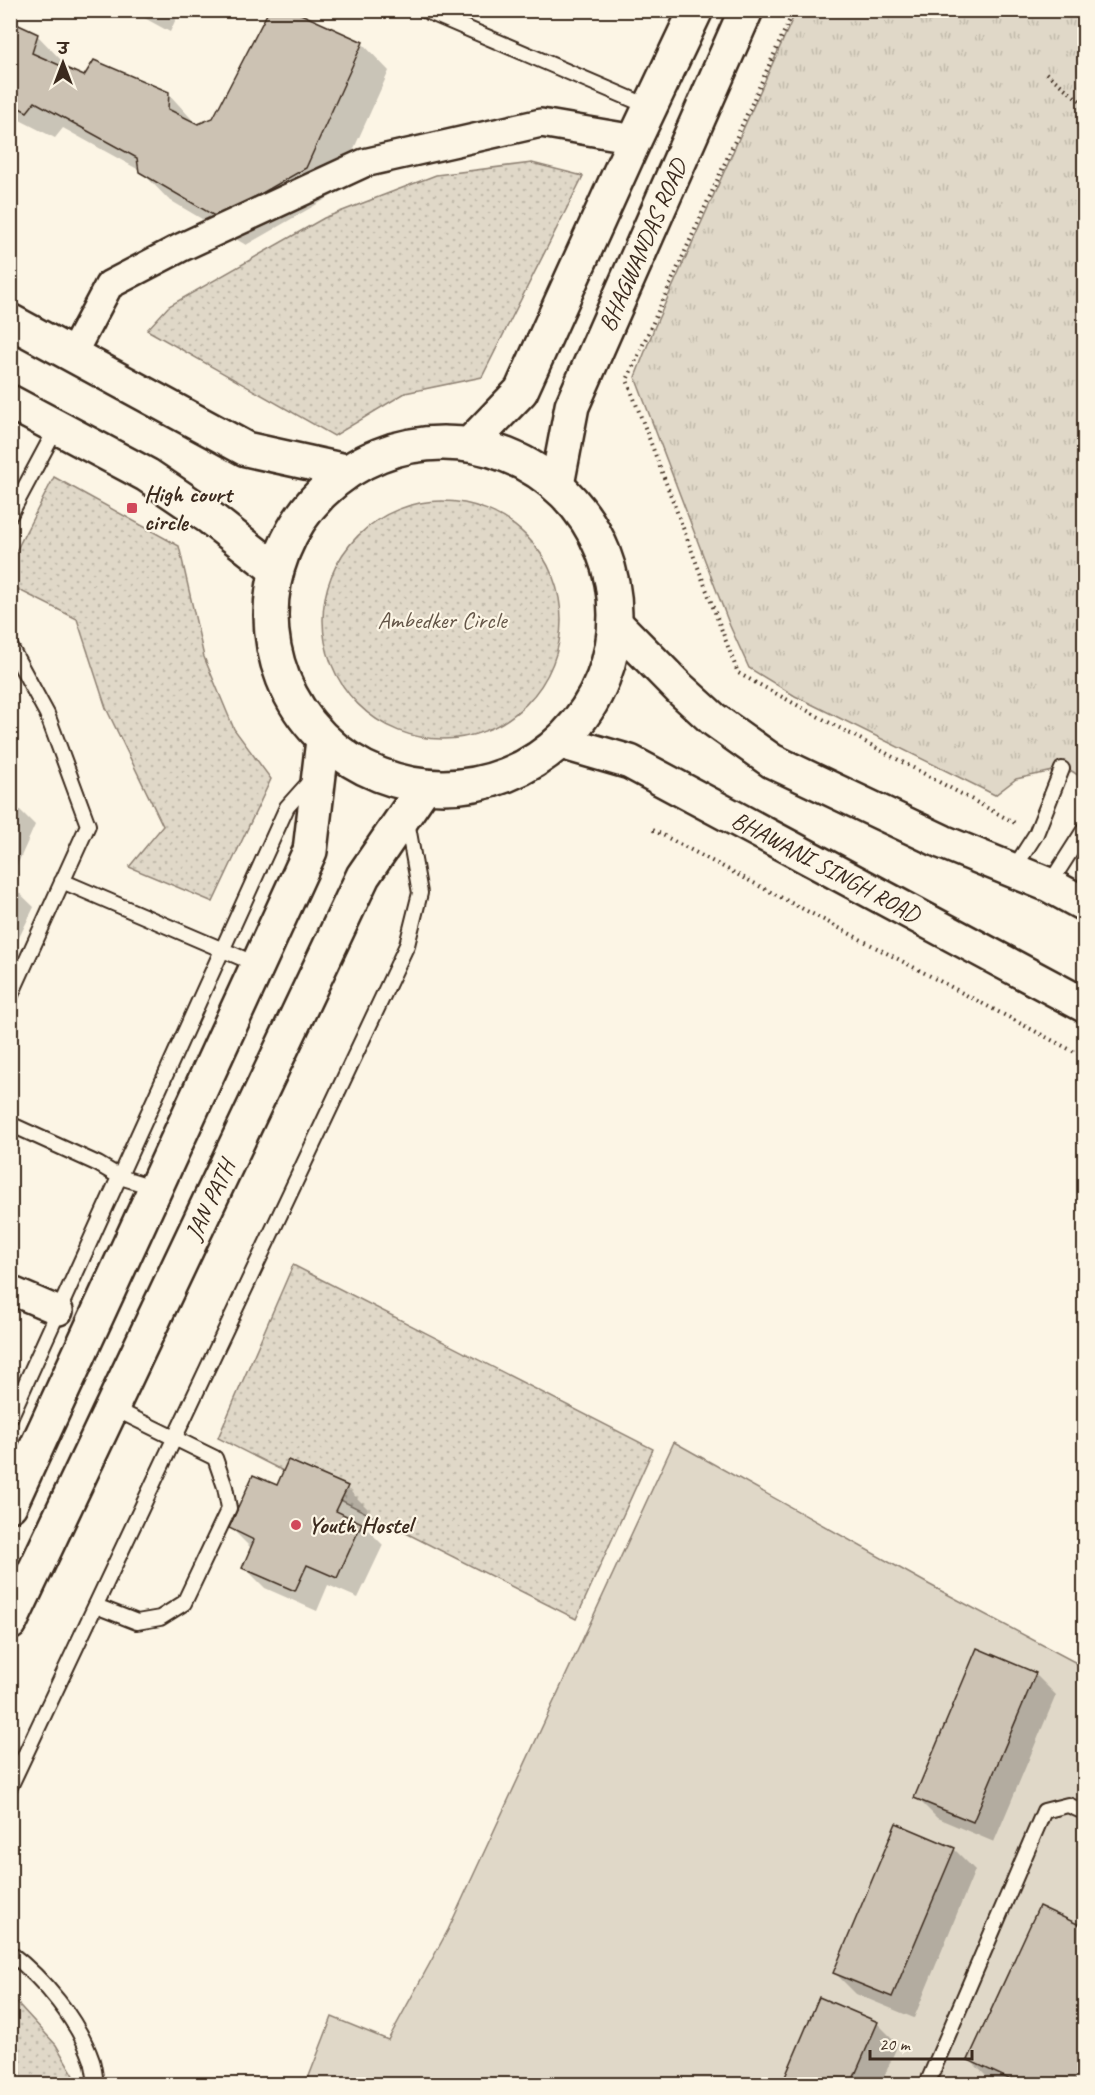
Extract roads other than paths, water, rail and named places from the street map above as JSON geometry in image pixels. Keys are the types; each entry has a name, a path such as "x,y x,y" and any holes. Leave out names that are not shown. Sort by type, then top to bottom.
{"main road":[{"path":"470,444 521,391 696,10"},
{"name":"BHAGWANDAS ROAD","path":"557,484 572,406 746,10"},
{"path":"10,321 73,353 246,449 346,471"},
{"path":"10,402 147,476 209,517 275,569"},
{"path":"10,1505 310,851 321,755 296,707 275,659 270,608 275,569 303,512 346,471 379,454 426,443 470,444 512,456 557,484 594,528 611,571 616,625 608,669 591,706 561,742 528,766 481,784 424,787 321,755"},
{"path":"616,625 713,719 772,760 943,842 1049,885 1084,904"},
{"name":"BHAWANI SINGH ROAD","path":"561,742 630,762 1084,1005"},
{"name":"JAN PATH","path":"10,1623 363,876 424,787"}],"street":[{"path":"73,353 109,285 180,248 364,162 541,123 635,139"},
{"path":"10,1290 59,1311"}],"lane":[{"path":"424,10 650,107"},
{"path":"10,515 57,427"},
{"path":"10,646 47,714 88,825 10,997"},
{"path":"10,1418 287,807 321,755"},
{"path":"1013,870 1036,834 1062,769"},
{"path":"10,1787 407,945 420,893 405,813"},
{"path":"1049,885 1084,830"},
{"path":"62,882 258,965"},
{"path":"10,1124 98,1164 120,1177 156,1188"},
{"path":"96,1606 137,1622 160,1618 184,1603 228,1508 225,1487 215,1458 111,1407"},
{"path":"927,2085 1044,1811 1068,1805 1084,1812"},
{"path":"10,1953 29,1968 69,2016 92,2062 96,2085"}],"place":[{"name":"High court circle","path":"132,508"},
{"name":"Youth Hostel","path":"296,1525"}],"park label":[{"name":"Ambedker Circle","path":"442,620"}]}
